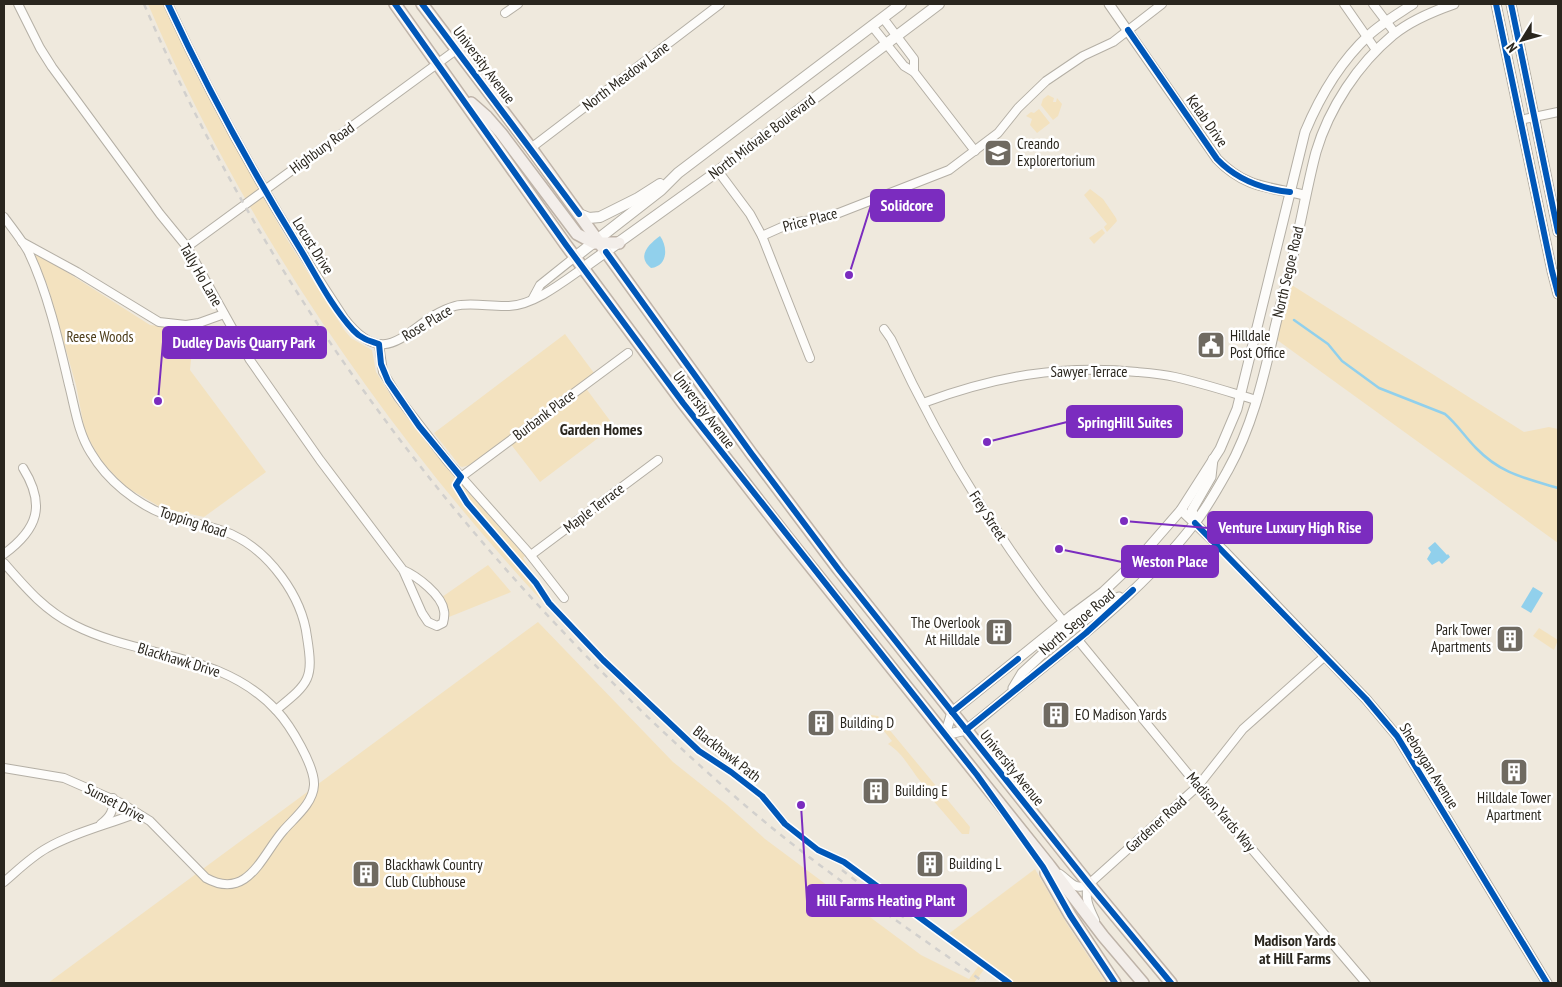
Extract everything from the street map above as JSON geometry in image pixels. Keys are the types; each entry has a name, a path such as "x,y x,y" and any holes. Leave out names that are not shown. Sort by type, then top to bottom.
{"main road":[{"name":"University Avenue","path":"395,4 575,257 696,421 978,775 1103,936 1143,983"},
{"name":"University Avenue","path":"422,4 531,148 797,516 1089,884 1171,983"},
{"name":"North Midvale Boulevard","path":"583,268 600,245 678,174 901,4"},
{"name":"North Midvale Boulevard","path":"619,243 718,172 939,4"},
{"path":"463,97 496,126 571,228 583,238 600,245 619,243"},
{"path":"579,214 589,218 600,217 638,198 678,174"},
{"name":"North Midvale Boulevard","path":"575,257 600,245"},
{"path":"978,775 1043,868 1070,916 1115,983"}],"street":[{"name":"Locust Drive","path":"168,4 196,64 264,191 344,318 354,331 365,339 379,344"},
{"path":"505,14 518,4"},
{"name":"North Meadow Lane","path":"531,148 720,4"},
{"name":"Kelab Drive","path":"1109,4 1217,158 1227,169 1257,186 1305,195"},
{"name":"Price Place","path":"810,358 762,236 791,224 826,218 942,174 998,133 1018,108 1046,81 1082,56 1113,42 1162,4"},
{"path":"1344,4 1376,50"},
{"path":"1372,4 1395,33"},
{"name":"North Segoe Road","path":"952,712 1103,592 1141,556 1181,510 1220,448 1237,409 1305,132 1316,105 1333,77 1367,37 1413,4"},
{"name":"North Segoe Road","path":"945,735 966,730 1078,640 1112,610 1168,555 1195,523 1228,469 1247,428 1271,347 1296,243 1305,195 1317,151 1332,114 1351,82 1376,50 1395,33 1425,16 1454,4"},
{"path":"1496,4 1549,261 1558,294"},
{"path":"1511,4 1558,232"},
{"name":"Tally Ho Lane","path":"20,5 40,48 52,68 160,214 187,247 250,360 402,570 413,597 428,622 437,626 443,623 444,611 440,600 415,575 402,570"},
{"path":"883,18 914,60 914,72"},
{"path":"872,26 904,66 914,72 975,151"},
{"name":"Highbury Road","path":"187,247 456,50"},
{"path":"1520,120 1558,112"},
{"path":"718,172 750,214 762,236"},
{"path":"4,217 21,242 77,272 159,322 186,325 199,323 224,314"},
{"name":"Topping Road","path":"21,242 28,251 43,288 84,440 100,467 121,488 151,508 167,515 232,534 254,548 275,569 299,605 306,628 310,653 308,676 302,689 276,710"},
{"path":"534,298 540,284 575,257"},
{"name":"Rose Place","path":"379,344 388,344 401,340 440,312 449,308 458,306 515,305 534,298 551,290 583,268"},
{"name":"Frey Street","path":"884,329 891,338 923,403 981,506 1031,580 1064,622"},
{"path":"379,344 381,364 388,381 424,431 461,477 530,555 564,598"},
{"name":"Burbank Place","path":"461,477 628,353"},
{"name":"Sawyer Terrace","path":"923,403 958,390 1013,376 1085,369 1116,370 1174,377 1256,400"},
{"path":"1195,523 1192,510 1211,477 1214,458"},
{"name":"Maple Terrace","path":"530,555 658,460"},
{"path":"4,554 25,536 36,516 37,500 33,486 23,468"},
{"name":"Sheboygan Avenue","path":"1181,510 1366,699 1404,746 1547,983"},
{"name":"Blackhawk Drive","path":"4,563 41,604 73,625 105,639 210,667 236,680 263,698 289,724 307,761 314,784 311,797 300,813 282,832 256,870 244,879 234,883"},
{"path":"1064,622 1070,625 1079,624 1142,580"},
{"path":"1007,696 1022,673 1062,635 1066,628 1064,622"},
{"name":"Madison Yards Way","path":"1078,640 1198,786 1366,983"},
{"name":"Gardener Road","path":"1089,884 1198,786 1242,729 1325,656"},
{"path":"945,735 952,712"},
{"name":"Sunset Drive","path":"4,768 64,778 113,798 150,821 206,878 216,884 234,883"},
{"path":"100,826 113,810 113,798"},
{"path":"4,882 43,850 71,836 137,813"},
{"path":"1049,865 1076,887 1083,888 1089,884"},
{"path":"1089,884 1087,891 1088,901 1103,936"}],"green space":[{"path":"148,4 164,4 194,70 286,238 345,331 351,338 372,350 376,372 393,399 444,465 525,556 523,558 557,607 644,697 698,744 691,749 578,639 483,535 426,466 320,319 271,242 226,164 185,85"},
{"path":"1048,95 1054,98 1053,102 1056,102 1057,98 1062,104 1058,116 1053,120 1041,105 1043,99"},
{"path":"1039,109 1050,123 1037,133 1030,125 1032,119 1026,116"},
{"path":"1090,189 1103,199 1116,218 1117,221 1107,232 1104,227 1107,224 1084,195"},
{"path":"1102,229 1105,233 1094,244 1089,238"},
{"name":"Reese Woods","path":"32,250 150,325 194,330 190,370 266,472 204,517 162,508 126,487 101,461 85,432 76,385 48,287"},
{"path":"1287,282 1524,432 1549,427 1558,429 1558,543 1273,337"},
{"path":"565,334 594,373 582,383 614,426 540,482 506,438 470,465 460,466 434,433"},
{"path":"488,565 511,592 449,617 448,607 442,597"},
{"path":"538,622 673,762 727,805 765,839 921,955 969,979 983,960 947,935 1035,869 1067,924 1106,983 1015,983 988,964 974,983 48,983"},
{"path":"1539,628 1558,640 1554,650 1533,636"},
{"path":"871,715 878,716 970,827 969,834 962,834 919,784 921,782 906,761 888,744 892,741 879,725 874,729 867,719"}],"water":[{"path":"660,236 663,240 665,255 661,264 651,268 647,264 644,255 648,246"},
{"path":"1435,542 1450,557 1442,564 1439,561 1432,565 1427,559 1431,552 1428,548"},
{"path":"1533,587 1543,593 1531,613 1521,607"}],"waterway":[{"path":"1294,320 1328,344 1342,361 1379,388 1445,414 1476,448 1495,464 1524,478 1558,488"}],"railway":[{"path":"144,4 198,119 259,230 326,337 400,440 479,538 564,632 653,722 747,807 834,876 985,983"},
{"path":"842,870 907,920"}],"cycle path":[{"name":"Blackhawk Path","path":"168,4 230,128 331,301 356,333 365,339 379,344 381,364 388,381 419,426 461,477 456,485 467,503 536,583 549,603 603,660 699,751 731,772 762,796 785,824 818,850 844,862 1009,983"},
{"path":"395,4 566,245 683,403 977,775 1043,867 1070,915 1115,983"},
{"path":"422,4 579,214"},
{"path":"1496,4 1558,294"},
{"path":"1511,4 1558,232"},
{"path":"1128,30 1217,159 1241,178 1269,189 1290,192"},
{"path":"606,252 751,453 839,570 1089,884 1171,983"},
{"path":"1195,523 1366,699 1397,736 1547,983"},
{"path":"966,730 1086,633 1133,590"},
{"path":"952,712 1018,659"}],"place":[{"name":"Creando Explorertorium","path":"998,153"},
{"name":"Solidcore","path":"849,275"},
{"name":"Hilldale Post Office","path":"1211,345"},
{"name":"Dudley Davis Quarry Park","path":"158,401"},
{"name":"SpringHill Suites","path":"987,442"},
{"name":"Venture Luxury High Rise","path":"1124,521"},
{"name":"Weston Place","path":"1059,549"},
{"name":"The Overlook At Hilldale","path":"999,632"},
{"name":"Park Tower Apartments","path":"1510,639"},
{"name":"EO Madison Yards","path":"1056,715"},
{"name":"Building D","path":"821,723"},
{"name":"Hilldale Tower Apartment","path":"1514,772"},
{"name":"Building E","path":"876,791"},
{"name":"Hill Farms Heating Plant","path":"801,805"},
{"name":"Building L","path":"930,864"},
{"name":"Blackhawk Country Club Clubhouse","path":"366,874"}],"district":[{"name":"Garden Homes","path":"601,429"},
{"name":"Madison Yards at Hill Farms","path":"1295,949"}]}
